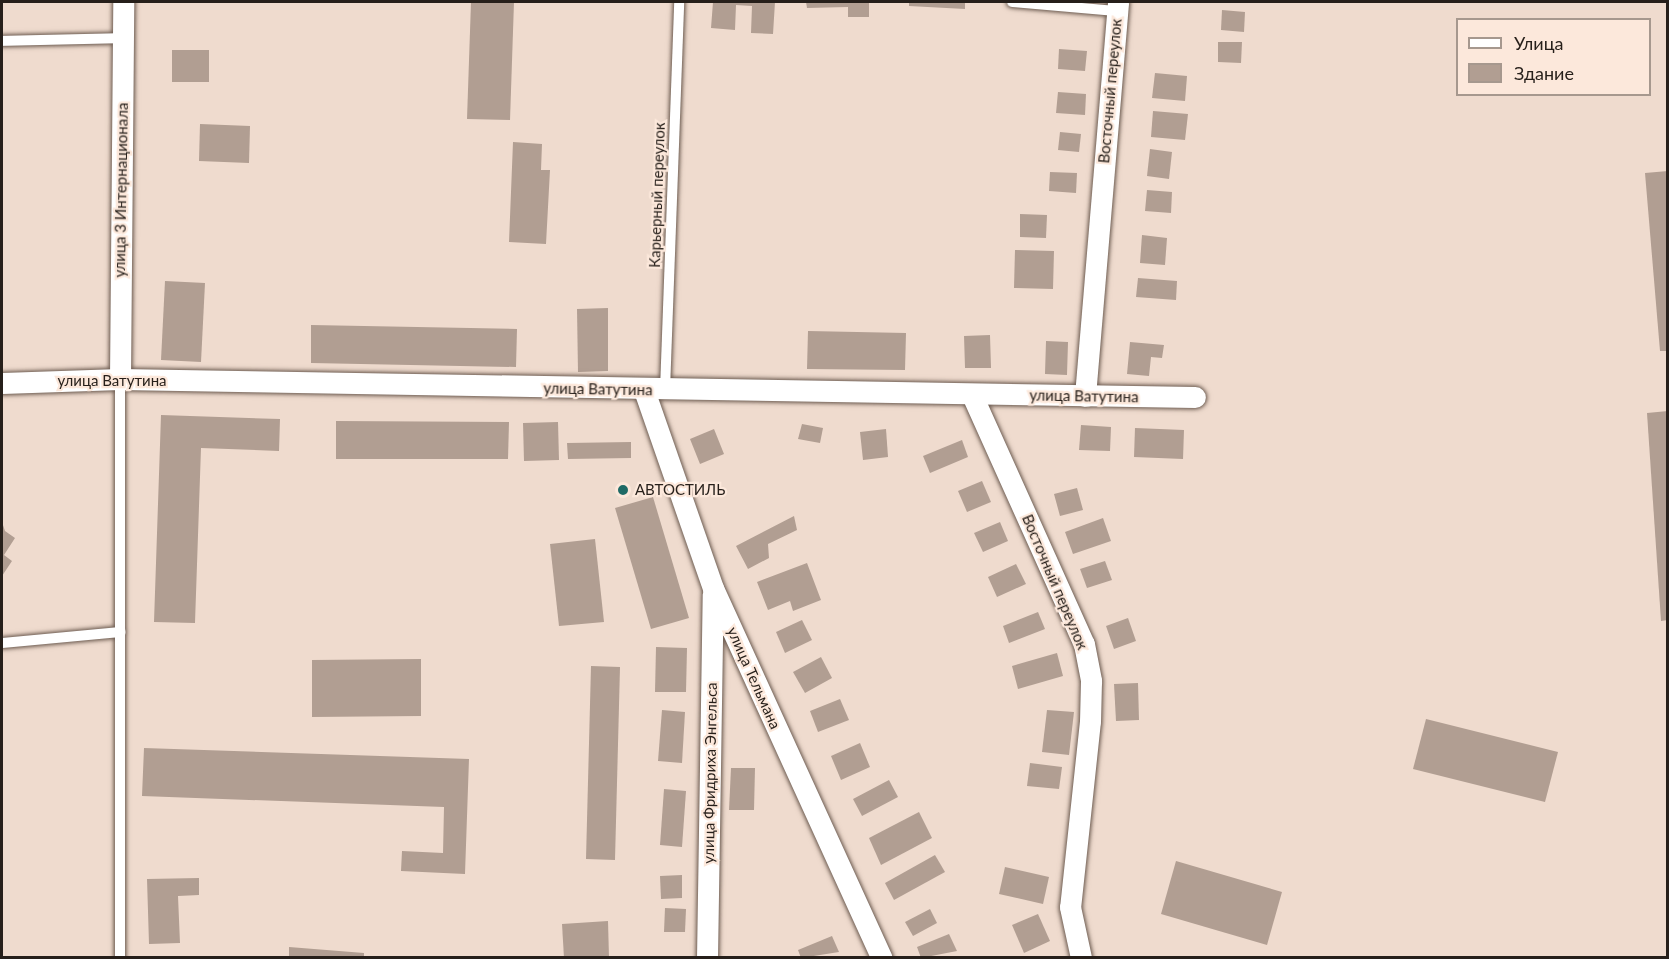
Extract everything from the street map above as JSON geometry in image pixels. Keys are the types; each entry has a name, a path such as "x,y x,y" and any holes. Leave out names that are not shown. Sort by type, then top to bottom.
{"street":[{"name":"улица 3 Интернационала","path":"120,379 123,2"},
{"name":"Восточный переулок","path":"1085,396 1118,6"},
{"name":"улица Ватутина","path":"2,383 120,379 655,390 1195,397"},
{"name":"улица Тельмана","path":"655,390 713,588 882,957"},
{"name":"Восточный переулок","path":"972,395 1084,644 1091,681 1090,721 1070,908 1081,957"},
{"name":"улица Фридриха Энгельса","path":"707,957 713,588"}],"lane":[{"name":"Карьерный переулок","path":"655,390 679,2"},
{"path":"1012,2 1118,6"},
{"path":"2,41 123,38"},
{"path":"120,379 120,957"},
{"path":"2,643 120,632"}],"building":[{"path":"471,2 514,2 510,120 467,119"},
{"path":"713,2 775,2 773,34 751,33 752,6 736,5 735,30 711,28"},
{"path":"806,2 869,2 869,17 848,17 848,7 807,8"},
{"path":"909,2 965,2 965,9 909,6"},
{"path":"1222,10 1245,12 1244,32 1221,30"},
{"path":"1218,42 1242,42 1241,63 1218,62"},
{"path":"1059,49 1087,51 1085,71 1058,69"},
{"path":"172,50 209,50 209,82 172,82"},
{"path":"1155,73 1187,76 1185,101 1152,98"},
{"path":"1058,92 1086,94 1085,115 1056,113"},
{"path":"1153,111 1188,114 1185,140 1151,137"},
{"path":"200,124 250,126 249,163 199,161"},
{"path":"1060,132 1081,134 1079,152 1058,150"},
{"path":"513,142 542,144 541,170 550,170 546,244 509,242"},
{"path":"1150,149 1172,152 1169,179 1147,176"},
{"path":"1668,171 1668,351 1660,351 1645,173"},
{"path":"1050,172 1077,173 1076,193 1049,191"},
{"path":"1147,190 1172,192 1171,213 1145,211"},
{"path":"1020,214 1047,215 1046,238 1020,237"},
{"path":"1142,235 1167,238 1165,265 1140,263"},
{"path":"1015,250 1054,251 1053,289 1014,288"},
{"path":"1138,278 1177,281 1176,300 1136,297"},
{"path":"165,281 205,283 201,362 161,360"},
{"path":"608,308 608,371 578,372 577,309"},
{"path":"311,325 517,329 516,367 311,363"},
{"path":"808,331 906,333 905,370 807,369"},
{"path":"990,335 991,368 965,368 964,336"},
{"path":"1046,341 1068,342 1067,375 1045,374"},
{"path":"1130,342 1164,345 1162,358 1151,357 1149,376 1127,374"},
{"path":"1668,411 1668,620 1661,621 1647,413"},
{"path":"161,415 280,419 279,451 201,448 195,623 154,622"},
{"path":"336,421 509,422 508,459 336,459"},
{"path":"558,422 559,460 524,461 523,423"},
{"path":"802,424 823,428 820,443 798,439"},
{"path":"1081,425 1111,427 1110,451 1079,450"},
{"path":"1135,428 1184,430 1183,459 1134,457"},
{"path":"714,429 724,454 700,464 690,439"},
{"path":"886,429 888,457 863,460 860,432"},
{"path":"962,440 968,457 930,473 923,456"},
{"path":"631,442 631,458 568,459 567,443"},
{"path":"982,481 991,502 967,512 958,491"},
{"path":"1077,488 1083,510 1060,516 1054,494"},
{"path":"653,497 689,618 651,629 615,508"},
{"path":"794,516 797,530 768,544 769,558 748,569 736,546"},
{"path":"1103,518 1111,541 1073,554 1065,532"},
{"path":"2,522 5,531 15,538 4,555 12,561 2,576"},
{"path":"1000,522 1008,541 983,552 974,533"},
{"path":"595,539 604,622 559,626 550,544"},
{"path":"1105,561 1112,580 1087,588 1080,569"},
{"path":"807,563 821,600 793,611 790,601 768,610 757,582"},
{"path":"1016,564 1026,584 997,597 988,577"},
{"path":"1038,612 1045,629 1009,643 1003,626"},
{"path":"1128,618 1136,641 1114,649 1106,626"},
{"path":"802,620 812,640 785,653 776,632"},
{"path":"656,647 687,648 686,692 655,692"},
{"path":"1057,653 1063,676 1018,689 1012,666"},
{"path":"821,657 832,678 805,693 793,672"},
{"path":"421,659 421,716 312,717 312,660"},
{"path":"591,666 620,667 615,860 586,859"},
{"path":"1138,683 1139,720 1116,721 1114,684"},
{"path":"840,699 849,720 818,732 810,711"},
{"path":"662,710 685,712 682,763 658,761"},
{"path":"1047,710 1074,712 1069,755 1042,752"},
{"path":"1426,719 1558,752 1545,802 1413,769"},
{"path":"860,743 870,767 841,780 831,756"},
{"path":"144,748 469,759 465,874 401,871 402,851 443,853 444,807 142,796"},
{"path":"1030,763 1062,767 1059,789 1027,786"},
{"path":"731,768 755,768 754,810 729,810"},
{"path":"889,780 898,797 862,816 853,799"},
{"path":"664,789 686,791 682,847 660,845"},
{"path":"919,812 932,838 881,865 869,838"},
{"path":"935,855 945,872 894,900 885,883"},
{"path":"1176,861 1282,892 1267,945 1161,914"},
{"path":"1005,867 1049,877 1043,904 999,894"},
{"path":"682,875 682,898 661,899 660,876"},
{"path":"199,878 199,895 178,896 180,943 149,944 147,879"},
{"path":"665,908 686,909 685,932 664,932"},
{"path":"930,909 937,923 913,936 905,922"},
{"path":"1038,914 1050,941 1024,953 1012,925"},
{"path":"608,921 609,958 564,958 562,924"},
{"path":"949,934 957,951 921,958 917,947"},
{"path":"832,936 839,952 801,958 798,950"},
{"path":"289,947 364,953 364,958 289,958"}],"place":[{"name":"АВТОСТИЛЬ","path":"623,490"}]}
